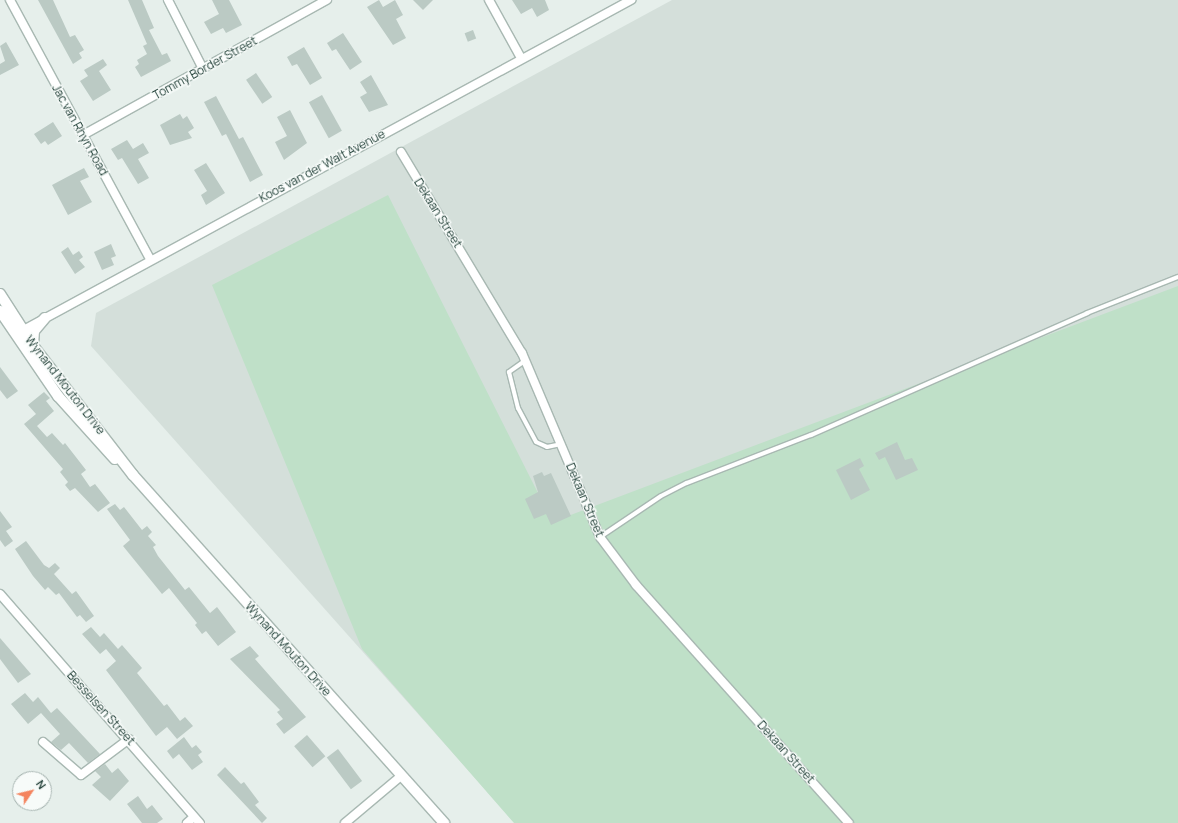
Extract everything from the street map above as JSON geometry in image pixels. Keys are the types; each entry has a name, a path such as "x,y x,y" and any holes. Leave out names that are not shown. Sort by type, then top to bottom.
{"street":[{"name":"Jac van Rhyn Road","path":"10,0 84,134 150,259"},
{"path":"168,0 204,69"},
{"name":"Tommy Border Street","path":"84,134 327,0"},
{"path":"489,0 521,58"},
{"name":"Koos van der Walt Avenue","path":"19,333 150,259 630,0"},
{"name":"Dekaan Street","path":"401,152 526,360 600,537 636,585 849,823"},
{"name":"Wynand Mouton Drive","path":"0,294 19,333 56,392 133,474 444,823"},
{"name":"Wynand Mouton Drive","path":"0,311 19,333 33,345 133,474"},
{"path":"33,345 34,331 45,318"},
{"path":"56,392 66,386"},
{"name":"Besselsen Street","path":"0,594 129,740 197,820"},
{"path":"43,742 81,775 129,740"},
{"path":"346,823 401,776"},
{"path":"187,823 197,820"}],"lane":[{"path":"600,537 660,496 687,483 811,435 1087,312 1178,277"},
{"path":"526,360 509,372 518,408 536,442 547,447 562,444"}],"shaded area":[{"path":"672,0 1178,0 1178,823 515,823 91,346 96,313"}],"green space":[{"path":"388,195 539,495 560,519 1178,286 1178,823 514,823 362,649 212,285"}],"building":[{"path":"38,0 53,0 70,37 75,35 84,50 79,53 82,58 73,64"},
{"path":"128,0 142,0 154,28 149,30 162,55 167,53 171,61 141,77 135,67 139,64 137,60 147,54 143,46 147,44"},
{"path":"212,0 229,0 242,25 226,33 223,28 211,34 204,22 219,14"},
{"path":"379,0 383,7 395,0 403,15 396,19 406,38 393,45 367,7"},
{"path":"413,0 433,0 423,10"},
{"path":"512,0 545,0 549,10 537,17 532,8 521,14"},
{"path":"473,30 476,38 468,42 465,33"},
{"path":"343,33 362,62 350,70 336,49 332,51 327,43"},
{"path":"6,42 19,65 0,75 0,64 5,61 0,46"},
{"path":"304,47 322,78 310,85 297,64 292,66 287,57"},
{"path":"103,59 107,65 99,71 111,90 93,101 80,81 88,76 84,70"},
{"path":"256,73 272,97 262,104 246,80"},
{"path":"371,75 388,105 369,112 360,97 367,93 360,82"},
{"path":"322,95 342,131 329,138 309,102"},
{"path":"216,96 239,139 243,137 263,175 250,182 226,134 222,136 204,102"},
{"path":"290,110 307,143 284,160 275,142 287,136 277,117"},
{"path":"180,114 183,119 187,116 194,128 188,132 192,138 170,145 160,125"},
{"path":"53,122 62,136 48,145 45,141 41,144 34,134"},
{"path":"127,140 133,149 143,143 149,153 138,159 149,178 138,184 122,158 118,160 111,149"},
{"path":"206,163 225,193 206,205 201,195 207,191 194,170"},
{"path":"84,168 89,177 80,181 92,202 68,215 52,185"},
{"path":"111,244 116,256 111,258 114,265 102,270 94,252"},
{"path":"68,247 73,255 79,251 83,257 79,260 85,267 75,274 61,252"},
{"path":"0,367 18,391 7,399 0,390"},
{"path":"44,392 50,398 46,401 54,411 37,426 47,437 52,433 63,445 65,443 86,470 81,474 90,487 95,484 110,503 98,512 75,488 70,491 65,485 68,482 60,472 63,469 24,424 36,414 28,405"},
{"path":"897,442 905,460 912,458 918,470 896,480 885,457 879,460 875,453"},
{"path":"860,458 864,466 859,469 870,490 851,500 836,470"},
{"path":"542,472 544,476 551,473 571,516 551,525 546,514 534,519 525,499 538,492 533,476"},
{"path":"115,504 120,510 124,507 142,530 147,526 152,532 148,536 156,545 153,547 158,556 185,590 189,587 210,613 217,607 236,632 218,646 206,631 202,634 195,625 197,623 169,588 162,594 123,546 130,540 107,509"},
{"path":"0,511 12,527 6,531 13,541 5,547 0,540"},
{"path":"26,541 44,565 49,568 55,563 60,568 54,574 72,594 76,591 94,616 86,622 80,615 77,617 59,593 56,595 48,587 45,590 33,576 15,549"},
{"path":"91,627 100,637 104,633 118,649 122,645 142,668 137,673 164,706 167,704 180,721 185,717 193,726 177,739 167,727 156,736 106,670 116,661 106,649 100,654 82,634"},
{"path":"0,638 31,674 18,683 0,659"},
{"path":"250,646 259,656 255,659 306,717 284,734 276,724 283,719 277,712 280,710 230,659"},
{"path":"25,693 33,702 38,697 51,713 57,708 100,754 88,763 69,743 61,750 51,742 60,734 41,713 28,724 11,704"},
{"path":"307,735 325,756 313,767 294,746"},
{"path":"184,737 192,748 196,745 202,752 198,755 203,762 192,770 179,754 173,759 167,751"},
{"path":"338,749 362,781 351,789 327,757"},
{"path":"105,764 112,773 118,768 129,781 110,801 92,785 101,777 95,771"},
{"path":"225,767 241,784 244,782 259,802 255,805 267,818 262,823 217,775"},
{"path":"138,796 147,809 152,805 163,819 157,823 142,823 127,804"}]}
